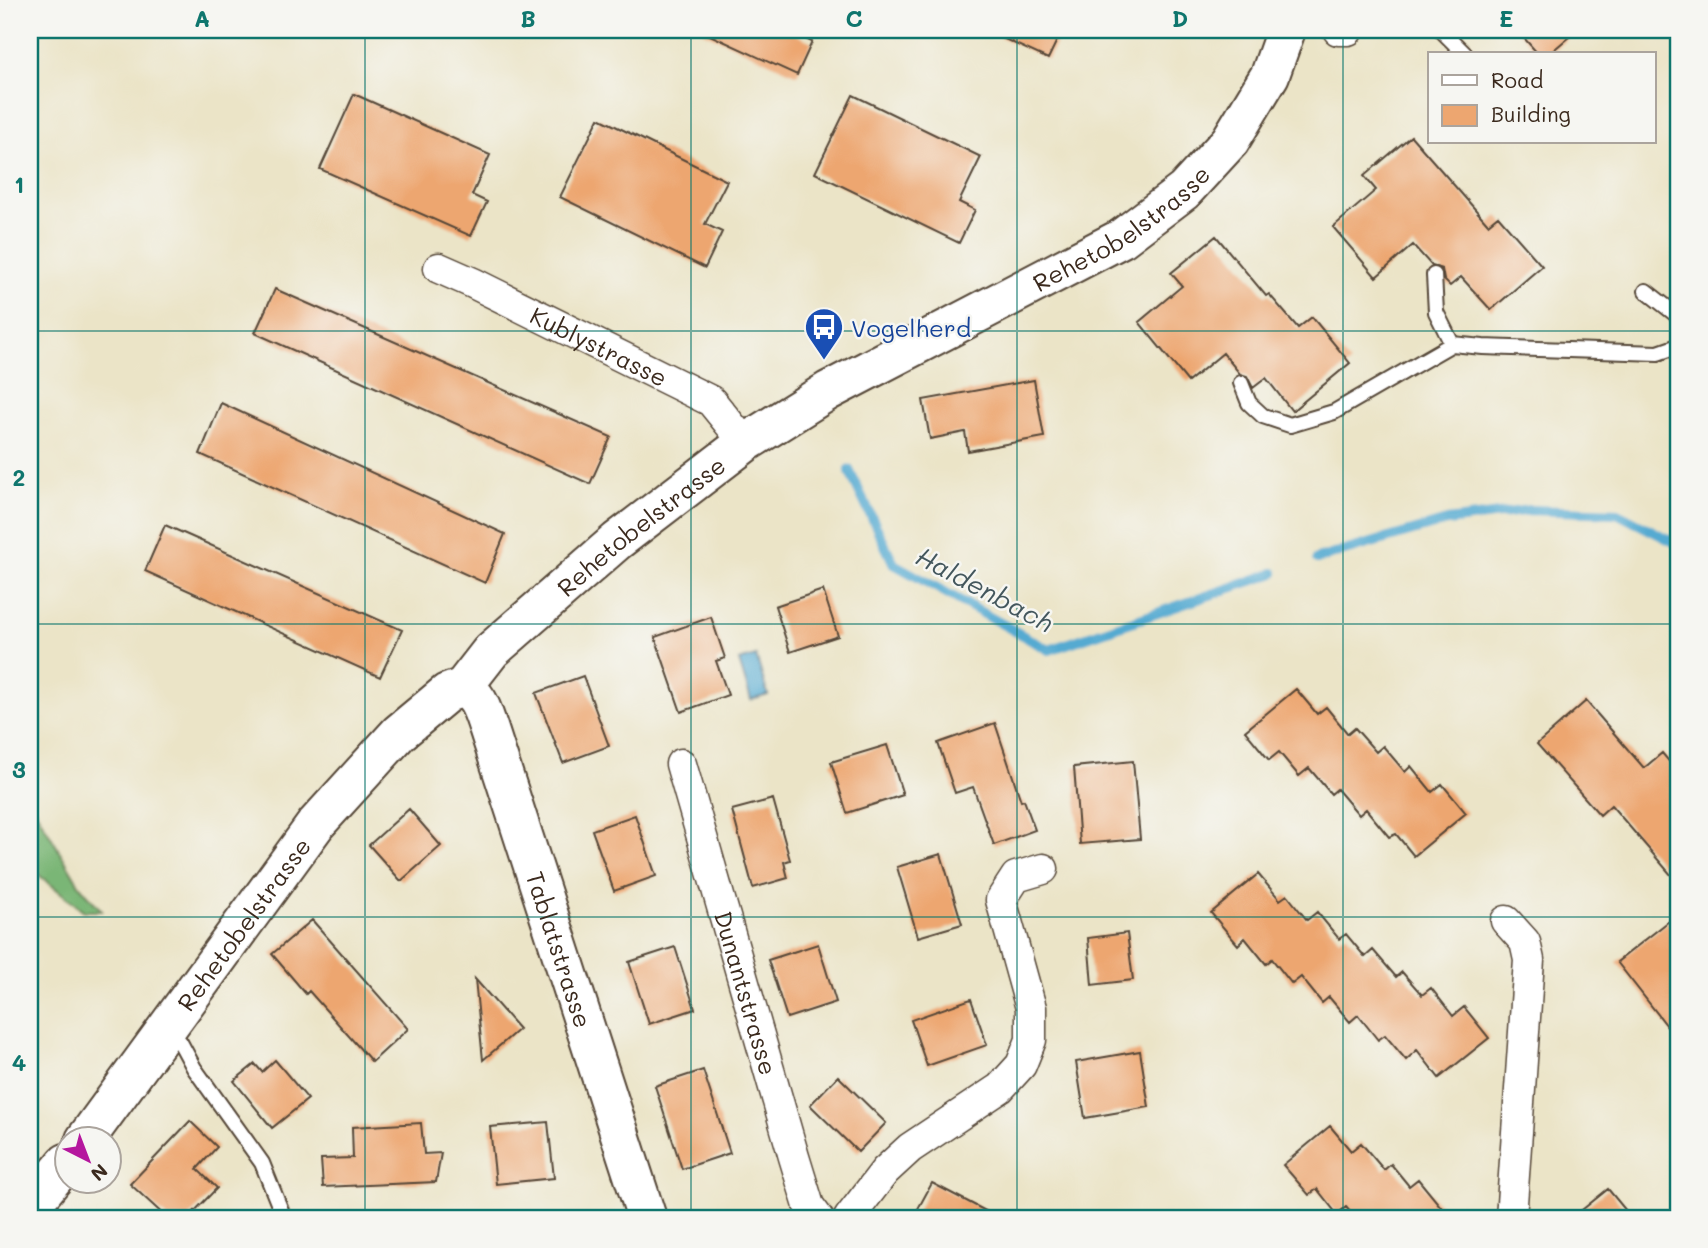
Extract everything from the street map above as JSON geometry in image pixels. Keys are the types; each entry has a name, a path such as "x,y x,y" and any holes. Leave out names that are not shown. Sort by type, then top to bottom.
{"street":[{"name":"Rehetobelstrasse","path":"95,1126 271,884 345,789 428,706 447,693 463,687 491,651 617,541 745,443 828,391 1110,245 1184,191 1230,141 1270,75 1286,30"},
{"path":"1338,30 1348,30"},
{"name":"Kublystrasse","path":"439,268 711,401 745,443"},
{"name":"Tablatstrasse","path":"463,687 471,691 479,701 647,1218"},
{"name":"Dunantstrasse","path":"681,764 794,1157 809,1206 818,1218"},
{"path":"849,1218 865,1195 910,1148 1000,1088 1021,1065 1031,1040 1031,1008 1000,900 1016,877 1043,869"},
{"path":"1506,921 1525,942 1529,960 1511,1218"},
{"path":"30,1207 52,1180"}],"lane":[{"path":"1441,30 1463,52"},
{"path":"1434,275 1436,312 1452,344"},
{"path":"1646,291 1678,316"},
{"path":"1241,383 1249,403 1263,416 1290,425 1334,412 1452,344 1658,353 1678,346"},
{"path":"163,1034 180,1042 194,1068 262,1163 284,1218"}],"green space":[{"path":"30,801 80,886 102,911 84,911 30,868"}],"water":[{"path":"756,656 768,695 751,700 739,661"}],"building":[{"path":"699,30 786,30 812,42 797,75"},
{"path":"985,30 1062,30 1048,59"},
{"path":"1517,30 1577,30 1551,52 1536,52"},
{"path":"354,94 490,155 472,195 487,202 471,236 320,169"},
{"path":"853,95 981,157 959,202 975,210 959,243 815,173"},
{"path":"599,118 727,181 705,224 722,232 705,268 560,197"},
{"path":"1411,136 1488,224 1498,216 1542,266 1491,310 1461,277 1450,286 1444,280 1442,269 1432,266 1413,245 1376,277 1333,227 1376,190 1364,176"},
{"path":"1216,236 1266,296 1269,294 1298,328 1312,317 1350,363 1292,411 1266,378 1253,388 1247,376 1240,374 1223,353 1188,382 1139,322 1182,286 1171,273"},
{"path":"275,289 611,437 590,484 255,333"},
{"path":"1034,380 1044,437 968,451 965,432 930,439 923,400"},
{"path":"221,403 505,534 485,583 200,454"},
{"path":"165,525 402,630 380,677 145,571"},
{"path":"823,590 838,636 790,652 775,606"},
{"path":"711,617 725,658 716,661 728,695 681,712 655,637"},
{"path":"583,676 609,746 563,763 536,693"},
{"path":"1296,689 1317,714 1326,707 1348,734 1355,728 1376,752 1383,746 1405,772 1411,766 1432,792 1442,784 1466,813 1414,856 1396,834 1389,837 1366,809 1359,815 1337,789 1331,794 1309,768 1299,776 1279,752 1269,760 1245,731"},
{"path":"1586,701 1644,768 1662,753 1678,772 1678,883 1611,805 1600,815 1537,744"},
{"path":"995,723 1021,801 1024,800 1035,830 994,845 973,787 955,793 938,743"},
{"path":"887,745 903,795 847,813 831,762"},
{"path":"1133,761 1140,839 1080,844 1074,767"},
{"path":"773,799 790,860 784,862 788,878 753,888 732,810"},
{"path":"409,809 441,846 401,881 369,845"},
{"path":"635,815 656,876 614,891 592,830"},
{"path":"941,854 962,924 918,937 897,867"},
{"path":"1258,874 1280,900 1287,895 1307,920 1317,912 1339,939 1346,934 1365,957 1373,950 1396,977 1402,972 1422,995 1431,988 1453,1016 1464,1007 1489,1038 1439,1078 1417,1050 1406,1060 1385,1035 1378,1040 1358,1015 1350,1022 1329,997 1322,1003 1301,977 1292,984 1272,959 1266,964 1245,938 1238,945 1211,913"},
{"path":"1678,914 1678,1040 1617,962"},
{"path":"312,920 408,1029 372,1062 309,991 306,994 272,954"},
{"path":"1127,933 1133,980 1092,985 1088,938"},
{"path":"818,944 836,1002 787,1018 768,960"},
{"path":"675,947 695,1009 649,1024 629,962"},
{"path":"475,979 519,1029 483,1060"},
{"path":"971,999 987,1045 927,1066 911,1020"},
{"path":"1140,1051 1149,1107 1085,1118 1076,1062"},
{"path":"275,1060 308,1099 272,1128 234,1081 255,1064 262,1072"},
{"path":"703,1070 730,1153 682,1169 655,1086"},
{"path":"838,1076 886,1123 858,1152 810,1105"},
{"path":"190,1121 217,1147 197,1169 217,1188 188,1218 167,1218 130,1184"},
{"path":"548,1122 554,1178 496,1184 490,1127"},
{"path":"421,1123 424,1154 441,1153 436,1182 323,1187 321,1159 353,1158 352,1127"},
{"path":"1330,1126 1351,1151 1361,1143 1384,1170 1391,1164 1409,1186 1418,1179 1450,1218 1355,1218 1346,1207 1337,1214 1317,1189 1309,1195 1283,1165"},
{"path":"932,1183 999,1218 913,1218"},
{"path":"1608,1189 1632,1218 1572,1218"}],"waterway":[{"name":"Haldenbach","path":"849,470 894,564 1049,650 1274,573"},
{"name":"Haldenbach","path":"1317,559 1447,521 1530,510 1617,513 1678,544"}],"place":[{"name":"Vogelherd","path":"824,361"}]}
